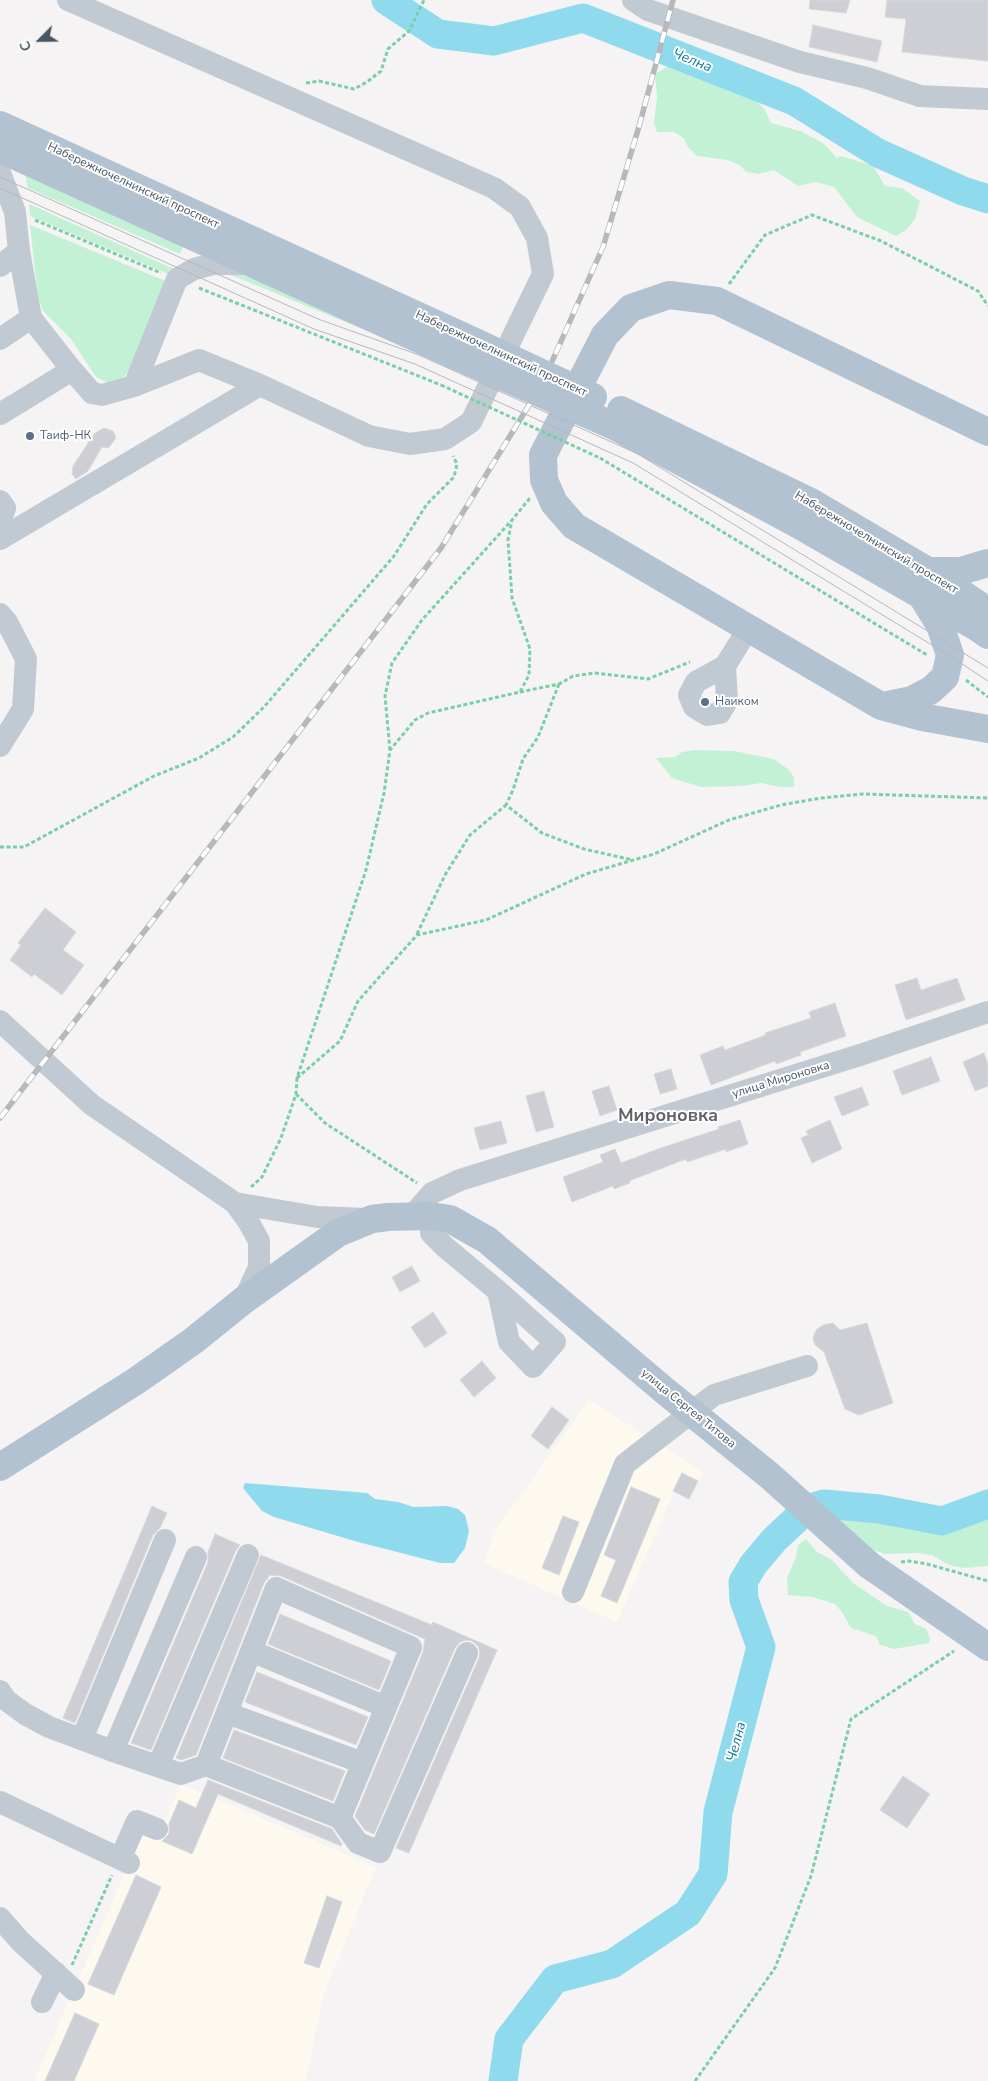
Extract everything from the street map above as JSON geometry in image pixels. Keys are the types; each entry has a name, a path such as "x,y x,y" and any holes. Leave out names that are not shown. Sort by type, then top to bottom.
{"main road":[{"name":"Набережночелнинский проспект","path":"0,125 458,346 618,418 801,526 988,611"},
{"name":"Набережночелнинский проспект","path":"0,149 256,265 458,346"},
{"path":"988,432 716,300 669,295 631,308 604,335 543,455 544,480 554,503 574,526 881,706 922,717 988,730"},
{"path":"881,706 912,700 931,690 945,677 950,654 925,583 988,563"},
{"name":"Набережночелнинский проспект","path":"925,583 988,635"},
{"name":"улица Сергея Титова","path":"0,1467 136,1381 193,1341 244,1300 338,1233 372,1219 424,1209 450,1219 487,1240 770,1476 872,1567 988,1647"}],"street":[{"path":"0,173 15,212 19,252 31,318 92,393 102,395 134,386 199,360 260,385 369,436 410,444 445,440 471,422 543,274 537,238 520,206 494,188 68,0"},
{"path":"633,0 648,10 791,59 867,78 920,96 988,100"},
{"path":"0,266 19,252"},
{"path":"134,386 177,279 194,269 213,264 256,265"},
{"path":"0,339 31,318"},
{"path":"0,414 72,370"},
{"path":"0,539 260,385"},
{"path":"0,502 5,508 0,522"},
{"path":"0,614 7,622 26,660 23,709 0,746"},
{"path":"725,666 748,629"},
{"name":"улица Мироновка","path":"424,1209 460,1180 860,1055 988,1012"},
{"path":"0,1021 92,1105 235,1203 259,1241 259,1267 244,1300"},
{"path":"235,1203 317,1217 372,1219"},
{"path":"424,1209 431,1233 444,1247 498,1291"},
{"path":"573,1592 625,1464 714,1395 806,1366"},
{"path":"82,1739 165,1540"},
{"path":"158,1766 248,1555"},
{"path":"113,1751 196,1557"},
{"path":"206,1765 276,1588 411,1647 340,1818"},
{"path":"251,1651 386,1707"},
{"path":"0,1691 6,1700 25,1714 49,1727 113,1751 181,1774 206,1765 340,1818 358,1843 380,1852 467,1653"},
{"path":"227,1712 363,1763"},
{"path":"0,1802 124,1861 137,1821 157,1829"},
{"path":"0,1918 20,1941 65,1982 42,2002"}],"path":[{"path":"300,84 318,81 354,89 367,82 381,71 388,49 409,31 424,0"},
{"path":"15,212 441,384 600,458 948,667 988,696"},
{"path":"716,300 765,235 812,215 881,240 978,291 988,306"},
{"path":"0,847 24,847 154,776 199,758 232,737 264,707 388,564 427,504 454,477 457,464 445,440"},
{"path":"235,1203 262,1177 281,1138 296,1094 297,1078 366,870 384,793 390,750 385,696 392,663 422,620 512,520 544,480"},
{"path":"512,520 508,540 512,598 530,649 529,675 520,692"},
{"path":"390,750 415,720 428,713 559,684 573,676 595,673 648,679 695,660"},
{"path":"297,1078 340,1041 358,1001 417,934 445,875 470,835 506,805 523,759 538,737 559,684"},
{"path":"417,934 486,920 586,874 654,854 729,820 781,805 821,798 863,794 988,798"},
{"path":"506,805 542,834 584,849 634,860"},
{"path":"296,1094 325,1123 424,1209"},
{"path":"872,1567 909,1561 988,1581"},
{"path":"695,2081 775,1968 811,1876 851,1718 954,1651"},
{"path":"65,1982 124,1861"}],"shaded area":[{"path":"589,1400 703,1473 689,1499 674,1492 617,1622 483,1563 497,1528"},
{"path":"181,1784 376,1867 323,1996 306,2081 34,2081 142,1834 156,1840"}],"green space":[{"path":"670,65 730,91 755,99 765,110 771,123 800,131 823,143 837,158 841,156 873,166 885,186 902,188 920,201 915,219 907,229 896,236 857,217 834,187 816,182 798,186 774,170 759,174 746,172 741,166 728,160 697,156 688,147 684,138 674,132 657,132 654,123 657,97 655,74"},
{"path":"25,175 184,244 180,254 28,188"},
{"path":"29,204 174,269 171,275 30,216"},
{"path":"30,225 168,282 128,372 122,378 108,383 96,377 71,339 43,311 38,297"},
{"path":"224,272 263,279 450,360 367,331"},
{"path":"696,750 734,751 774,759 789,770 794,778 794,787 780,787 761,783 741,786 701,787 672,778 656,758 675,757 682,752"},
{"path":"988,1514 988,1566 964,1568 949,1565 932,1555 919,1553 885,1554 856,1544 839,1533 838,1518 904,1525 918,1532 940,1532"},
{"path":"806,1539 817,1552 832,1560 853,1583 887,1606 908,1612 915,1624 926,1629 930,1639 929,1643 894,1649 880,1645 876,1636 851,1628 835,1604 813,1597 788,1595 787,1578 796,1557 798,1545"}],"water":[{"path":"245,1483 367,1493 375,1499 398,1502 414,1507 447,1506 458,1509 465,1515 469,1531 465,1548 454,1563 440,1563 358,1542 274,1517 262,1511 243,1488"}],"building":[{"path":"810,0 850,0 846,13 809,9"},
{"path":"887,0 988,0 988,61 902,52 906,19 885,17"},
{"path":"813,25 882,41 877,62 809,47"},
{"path":"104,428 113,431 116,437 114,441 108,448 102,447 88,471 76,479 72,474 73,466 94,434"},
{"path":"45,908 76,932 63,950 84,965 62,995 34,974 32,977 10,960 21,945 18,943"},
{"path":"917,978 921,990 957,978 965,1000 906,1020 895,985"},
{"path":"835,1003 846,1036 800,1052 801,1055 776,1064 775,1061 711,1085 700,1055 723,1046 725,1050 766,1035 765,1033 811,1018 809,1012"},
{"path":"984,1053 988,1064 988,1086 975,1091 963,1062"},
{"path":"931,1057 940,1081 902,1095 893,1071"},
{"path":"671,1069 677,1089 660,1094 654,1074"},
{"path":"609,1086 617,1110 600,1116 592,1091"},
{"path":"862,1087 869,1105 842,1116 834,1097"},
{"path":"544,1091 554,1127 536,1132 526,1096"},
{"path":"740,1120 748,1144 687,1162 686,1159 629,1181 630,1183 614,1189 613,1186 572,1202 563,1177 603,1162 600,1155 615,1149 621,1163"},
{"path":"830,1120 842,1149 812,1163 801,1138 808,1135 806,1131"},
{"path":"501,1121 507,1143 480,1150 474,1128"},
{"path":"412,1266 420,1281 400,1292 392,1277"},
{"path":"433,1312 447,1333 425,1348 411,1327"},
{"path":"833,1323 840,1330 867,1323 893,1403 859,1415 845,1409 824,1352 815,1345 813,1338 816,1330 823,1325"},
{"path":"482,1361 496,1378 474,1397 460,1380"},
{"path":"552,1407 569,1420 548,1449 531,1436"},
{"path":"682,1473 698,1481 689,1499 673,1491"},
{"path":"631,1487 660,1499 617,1603 601,1596 616,1560 604,1555"},
{"path":"152,1506 167,1513 160,1528 153,1535 75,1723 63,1718"},
{"path":"563,1516 579,1522 559,1575 542,1568"},
{"path":"215,1534 240,1545 236,1550 151,1750 131,1743 208,1562 208,1552"},
{"path":"261,1555 432,1625 433,1622 497,1650 409,1853 396,1848 479,1658 478,1646 472,1641 460,1642 455,1648 374,1834 365,1830 355,1816 423,1652 425,1639 281,1576 270,1575 264,1583 196,1755 181,1760 176,1758"},
{"path":"280,1614 391,1661 379,1690 268,1644"},
{"path":"257,1672 368,1717 356,1745 245,1702"},
{"path":"234,1730 345,1771 333,1801 223,1758"},
{"path":"903,1776 930,1794 907,1828 880,1810"},
{"path":"208,1780 332,1829 342,1844 341,1846 218,1794 192,1854 162,1841 169,1834 169,1824 179,1800 196,1808"},
{"path":"136,1875 161,1887 114,1995 88,1984"},
{"path":"327,1896 342,1902 319,1968 304,1963"},
{"path":"75,2013 99,2024 74,2081 45,2081"}],"waterway":[{"name":"Челна","path":"386,0 438,34 494,41 583,18 794,101 878,153 963,191 988,199"},
{"name":"Челна","path":"503,2081 509,2039 555,1979 612,1964 688,1913 713,1874 718,1812 761,1647 744,1600 743,1582 753,1565 774,1540 807,1509 824,1504 879,1509 942,1521 988,1504"}],"tram line":[{"path":"0,177 318,319 419,355 638,454 988,668"},
{"path":"0,188 314,329 415,364 633,463 988,681"}],"railway":[{"path":"0,1118 441,548 542,384 603,247 640,123 673,0"}],"place":[{"name":"Таиф-НК","path":"30,436"},
{"name":"Наиком","path":"705,702"}],"district":[{"name":"Мироновка","path":"668,1117"}]}
